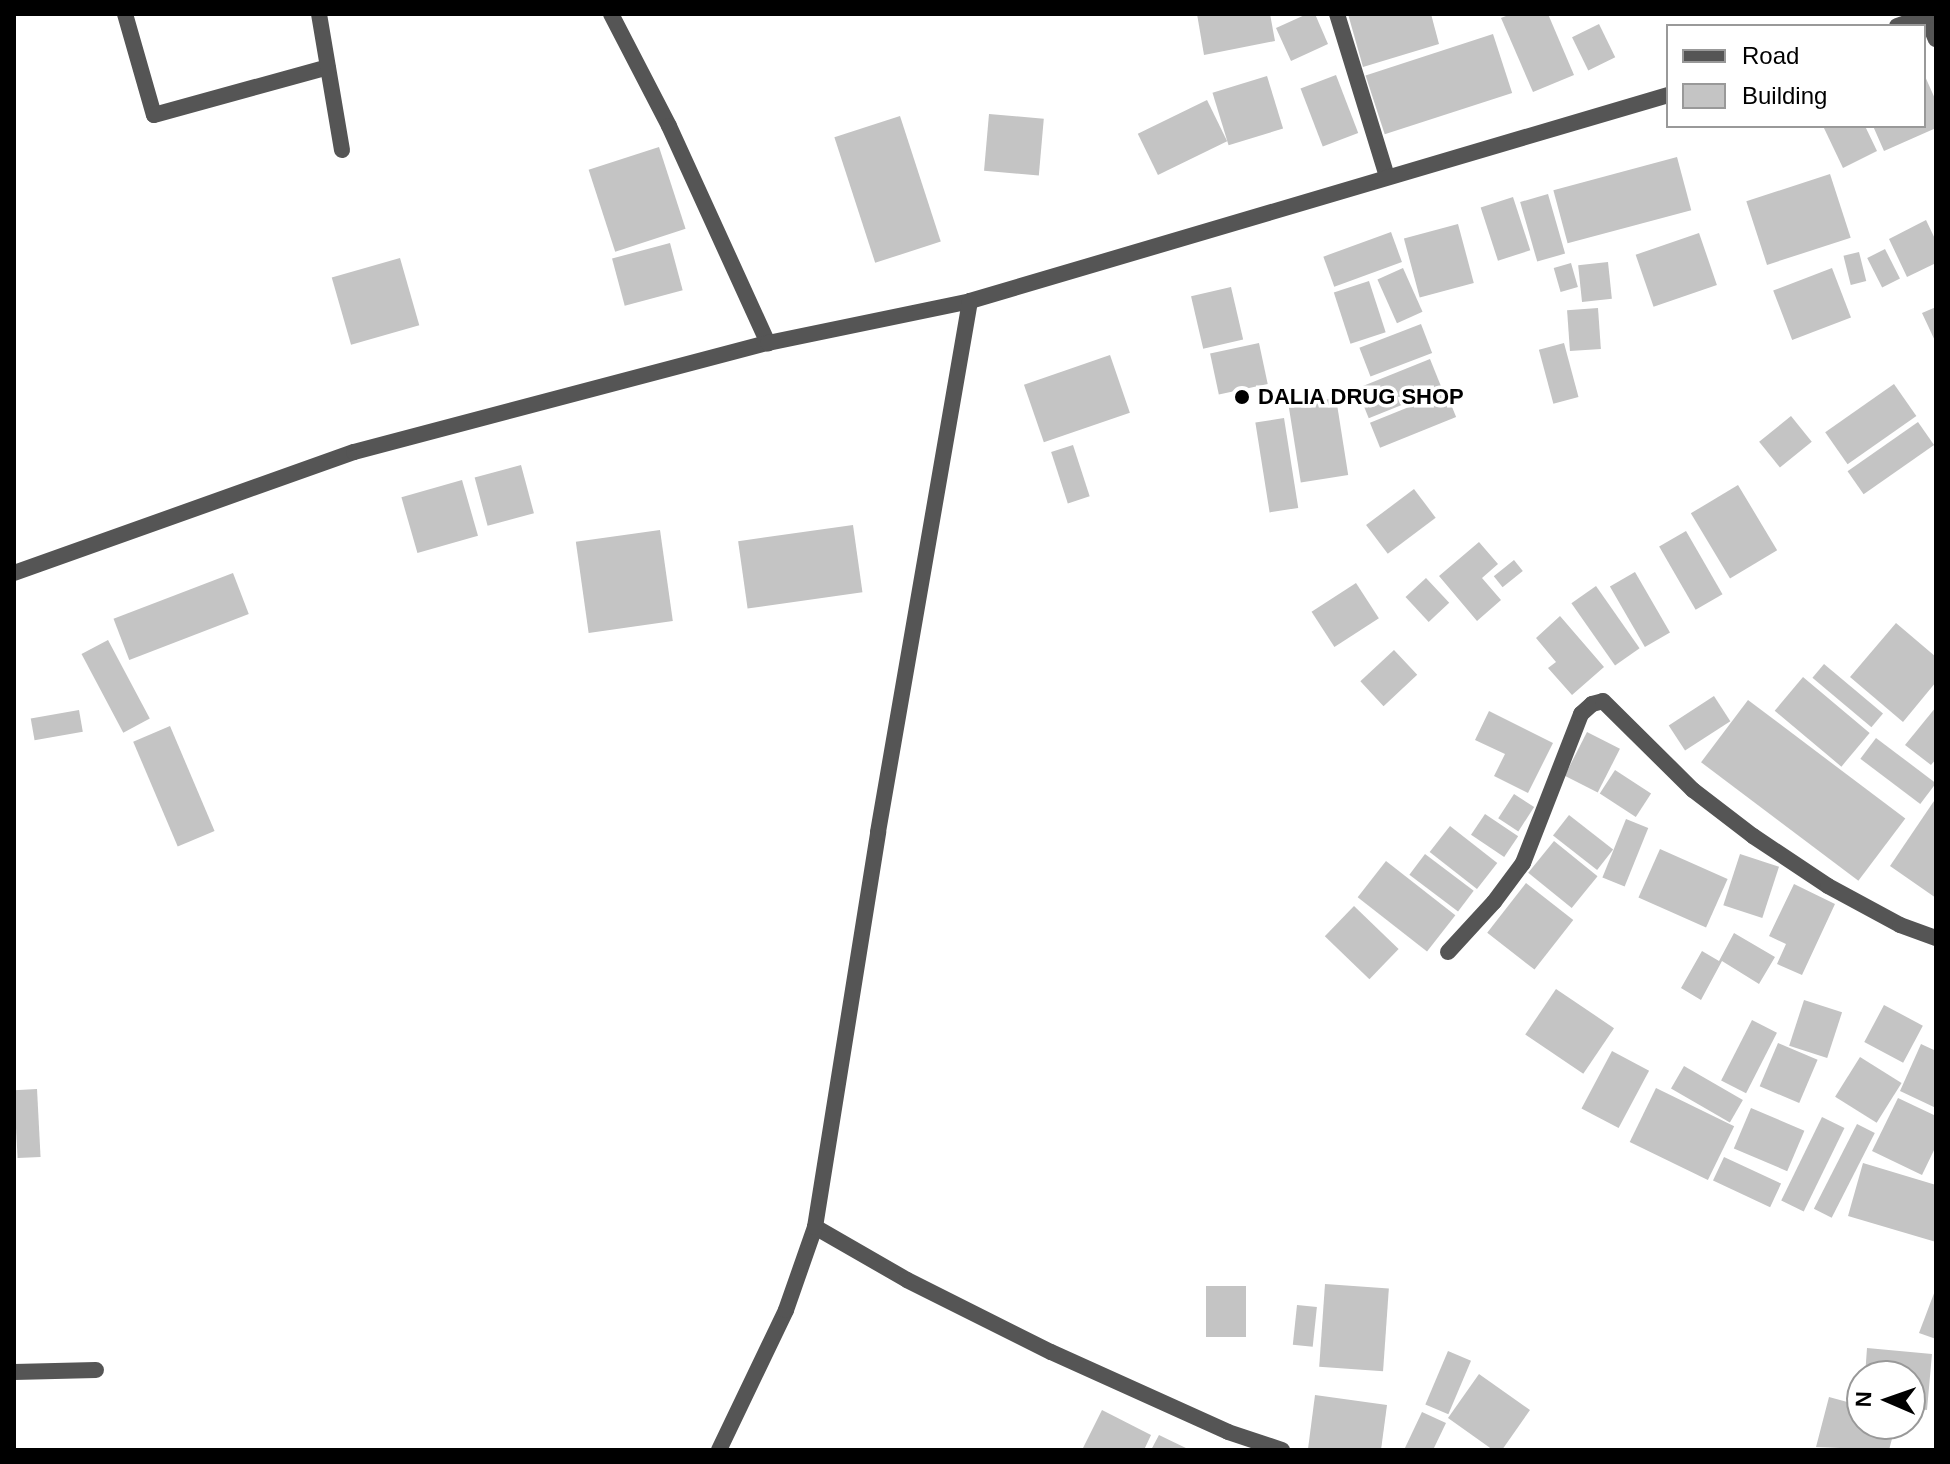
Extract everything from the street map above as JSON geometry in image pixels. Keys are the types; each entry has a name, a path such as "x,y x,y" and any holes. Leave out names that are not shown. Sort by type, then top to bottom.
{"street":[{"path":"125,14 154,115 328,67"},
{"path":"319,14 342,150"},
{"path":"611,14 669,126 768,343"},
{"path":"1337,14 1387,177"},
{"path":"1903,24 1929,15 1936,39"},
{"path":"14,573 354,452 768,343 970,301 1666,96"},
{"path":"719,1450 786,1310 815,1227 880,816 970,301"},
{"path":"1448,952 1494,902 1523,863 1581,714 1592,704 1603,701 1693,790 1753,836 1828,886 1900,925 1936,938"},
{"path":"815,1227 895,1274 1051,1352 1228,1432 1282,1450"},
{"path":"14,1372 96,1370"}],"building":[{"path":"1197,14 1270,14 1275,41 1204,55"},
{"path":"1307,14 1315,14 1328,44 1291,61 1276,28"},
{"path":"1348,14 1431,14 1439,44 1363,67"},
{"path":"1511,14 1548,14 1574,75 1533,92 1501,18"},
{"path":"1599,24 1615,57 1588,70 1572,37"},
{"path":"1493,34 1512,93 1385,134 1366,75"},
{"path":"1336,75 1358,133 1323,146 1301,89"},
{"path":"1267,76 1283,129 1229,145 1212,93"},
{"path":"1926,78 1936,101 1936,128 1884,151 1874,128 1926,128"},
{"path":"1207,100 1227,141 1158,175 1138,134"},
{"path":"989,114 1044,119 1039,176 984,171"},
{"path":"900,116 941,242 875,263 834,137"},
{"path":"1824,128 1866,128 1877,151 1843,168"},
{"path":"659,147 686,229 615,252 589,170"},
{"path":"1677,157 1691,210 1568,243 1553,190"},
{"path":"1830,174 1851,238 1767,265 1746,201"},
{"path":"1548,194 1565,254 1537,262 1520,202"},
{"path":"1513,197 1530,250 1498,261 1481,208"},
{"path":"1926,220 1936,241 1936,263 1907,277 1889,239"},
{"path":"1458,224 1474,283 1420,297 1404,238"},
{"path":"1391,232 1402,262 1334,287 1323,257"},
{"path":"1699,233 1717,285 1654,307 1636,255"},
{"path":"670,243 683,290 625,306 612,259"},
{"path":"1885,249 1900,278 1882,287 1867,258"},
{"path":"1859,252 1866,281 1851,285 1843,256"},
{"path":"400,258 419,325 351,345 332,278"},
{"path":"1608,262 1612,299 1582,302 1578,265"},
{"path":"1571,263 1578,287 1561,292 1554,268"},
{"path":"1403,268 1423,312 1397,323 1377,279"},
{"path":"1832,268 1851,317 1792,340 1773,291"},
{"path":"1369,281 1386,332 1350,344 1334,292"},
{"path":"1231,287 1243,340 1203,349 1191,296"},
{"path":"1936,307 1936,343 1922,313"},
{"path":"1598,308 1601,349 1570,351 1567,310"},
{"path":"1421,324 1432,353 1370,377 1359,348"},
{"path":"1259,343 1268,384 1219,394 1210,353"},
{"path":"1564,343 1578,397 1553,404 1539,350"},
{"path":"1110,355 1130,413 1044,442 1024,385"},
{"path":"1430,359 1442,389 1369,418 1357,389"},
{"path":"1894,384 1916,416 1848,464 1825,432"},
{"path":"1446,392 1456,417 1380,448 1370,423"},
{"path":"1336,398 1348,475 1301,483 1289,406"},
{"path":"1791,416 1812,442 1780,467 1759,442"},
{"path":"1284,418 1298,508 1270,512 1255,423"},
{"path":"1918,422 1934,445 1864,494 1848,471"},
{"path":"1073,445 1090,496 1068,503 1051,452"},
{"path":"521,465 534,513 488,526 475,477"},
{"path":"462,480 478,536 417,553 401,497"},
{"path":"1738,485 1777,550 1730,578 1691,513"},
{"path":"1414,489 1436,518 1388,554 1366,525"},
{"path":"853,525 862,592 748,608 738,541"},
{"path":"660,530 673,621 589,633 576,542"},
{"path":"1686,531 1722,594 1696,610 1659,546"},
{"path":"1479,542 1498,564 1482,578 1501,600 1477,621 1439,576"},
{"path":"1514,560 1523,571 1503,587 1494,576"},
{"path":"1635,572 1670,633 1645,647 1610,586"},
{"path":"233,573 249,614 129,660 114,619"},
{"path":"1426,578 1449,603 1429,622 1406,597"},
{"path":"1356,583 1379,618 1334,647 1312,612"},
{"path":"1596,586 1640,648 1615,665 1571,603"},
{"path":"1560,616 1604,667 1572,695 1548,668 1556,662 1536,638"},
{"path":"1896,623 1936,657 1936,682 1903,722 1850,677"},
{"path":"108,640 150,719 123,733 82,654"},
{"path":"1394,650 1417,675 1384,706 1360,681"},
{"path":"1824,664 1883,713 1871,727 1812,678"},
{"path":"1803,677 1870,733 1841,767 1775,711"},
{"path":"1714,696 1730,721 1685,751 1669,725"},
{"path":"1748,700 1905,819 1858,881 1701,762"},
{"path":"1936,707 1936,759 1931,765 1905,745"},
{"path":"79,710 83,732 35,740 31,719"},
{"path":"1489,711 1553,743 1528,793 1494,776 1505,754 1475,740"},
{"path":"170,726 215,831 178,847 133,742"},
{"path":"1587,732 1620,749 1598,792 1565,776"},
{"path":"1876,738 1936,783 1920,804 1860,759"},
{"path":"1615,770 1651,793 1636,817 1600,793"},
{"path":"1514,794 1534,807 1518,831 1498,818"},
{"path":"1936,798 1936,898 1890,866"},
{"path":"1485,814 1518,836 1504,857 1471,835"},
{"path":"1569,815 1613,849 1597,870 1553,835"},
{"path":"1626,819 1648,828 1625,886 1602,877"},
{"path":"1450,826 1497,863 1477,889 1430,852"},
{"path":"1554,841 1598,876 1572,908 1528,873"},
{"path":"1660,849 1728,879 1706,928 1638,897"},
{"path":"1425,854 1474,891 1458,911 1409,875"},
{"path":"1740,854 1779,867 1762,918 1723,905"},
{"path":"1386,861 1455,915 1427,951 1358,897"},
{"path":"1526,883 1573,920 1534,970 1487,933"},
{"path":"1794,884 1835,904 1802,975 1777,964 1786,944 1769,936"},
{"path":"1354,906 1399,949 1369,979 1325,936"},
{"path":"1734,933 1775,957 1759,984 1722,961 1701,1000 1681,988 1702,951 1719,961"},
{"path":"1556,989 1614,1028 1583,1074 1525,1035"},
{"path":"1804,1000 1842,1012 1827,1058 1789,1046"},
{"path":"1884,1005 1923,1026 1903,1063 1864,1042"},
{"path":"1752,1020 1777,1033 1746,1093 1721,1081"},
{"path":"1778,1043 1818,1060 1799,1103 1760,1086"},
{"path":"1921,1044 1936,1051 1936,1108 1900,1091"},
{"path":"1612,1051 1649,1071 1619,1128 1581,1108"},
{"path":"1860,1057 1902,1083 1877,1123 1835,1097"},
{"path":"1684,1066 1743,1100 1730,1123 1671,1089"},
{"path":"1656,1088 1734,1126 1708,1180 1630,1142"},
{"path":"37,1089 41,1157 18,1158 14,1090"},
{"path":"1898,1098 1936,1116 1936,1146 1922,1175 1872,1151"},
{"path":"1751,1108 1804,1131 1787,1171 1734,1149"},
{"path":"1822,1117 1844,1128 1804,1212 1781,1201"},
{"path":"1857,1124 1875,1133 1832,1218 1814,1209"},
{"path":"1724,1157 1781,1184 1770,1207 1713,1181"},
{"path":"1863,1163 1936,1185 1936,1242 1848,1216"},
{"path":"1325,1284 1389,1288 1383,1371 1319,1367"},
{"path":"1206,1286 1246,1286 1246,1337 1206,1337"},
{"path":"1936,1288 1936,1339 1919,1333"},
{"path":"1297,1305 1317,1307 1313,1347 1293,1345"},
{"path":"1867,1348 1932,1354 1927,1410 1926,1360 1866,1360"},
{"path":"1448,1351 1471,1361 1448,1414 1425,1404"},
{"path":"1479,1374 1530,1410 1502,1450 1493,1450 1448,1418"},
{"path":"1315,1395 1387,1405 1381,1450 1308,1449"},
{"path":"1829,1397 1846,1402 1846,1440 1892,1440 1889,1450 1816,1447"},
{"path":"1102,1410 1151,1435 1144,1450 1082,1450"},
{"path":"1422,1412 1446,1423 1433,1450 1404,1450"},
{"path":"1159,1435 1190,1450 1151,1450"}],"place":[{"name":"DALIA DRUG SHOP","path":"1242,397"}]}
